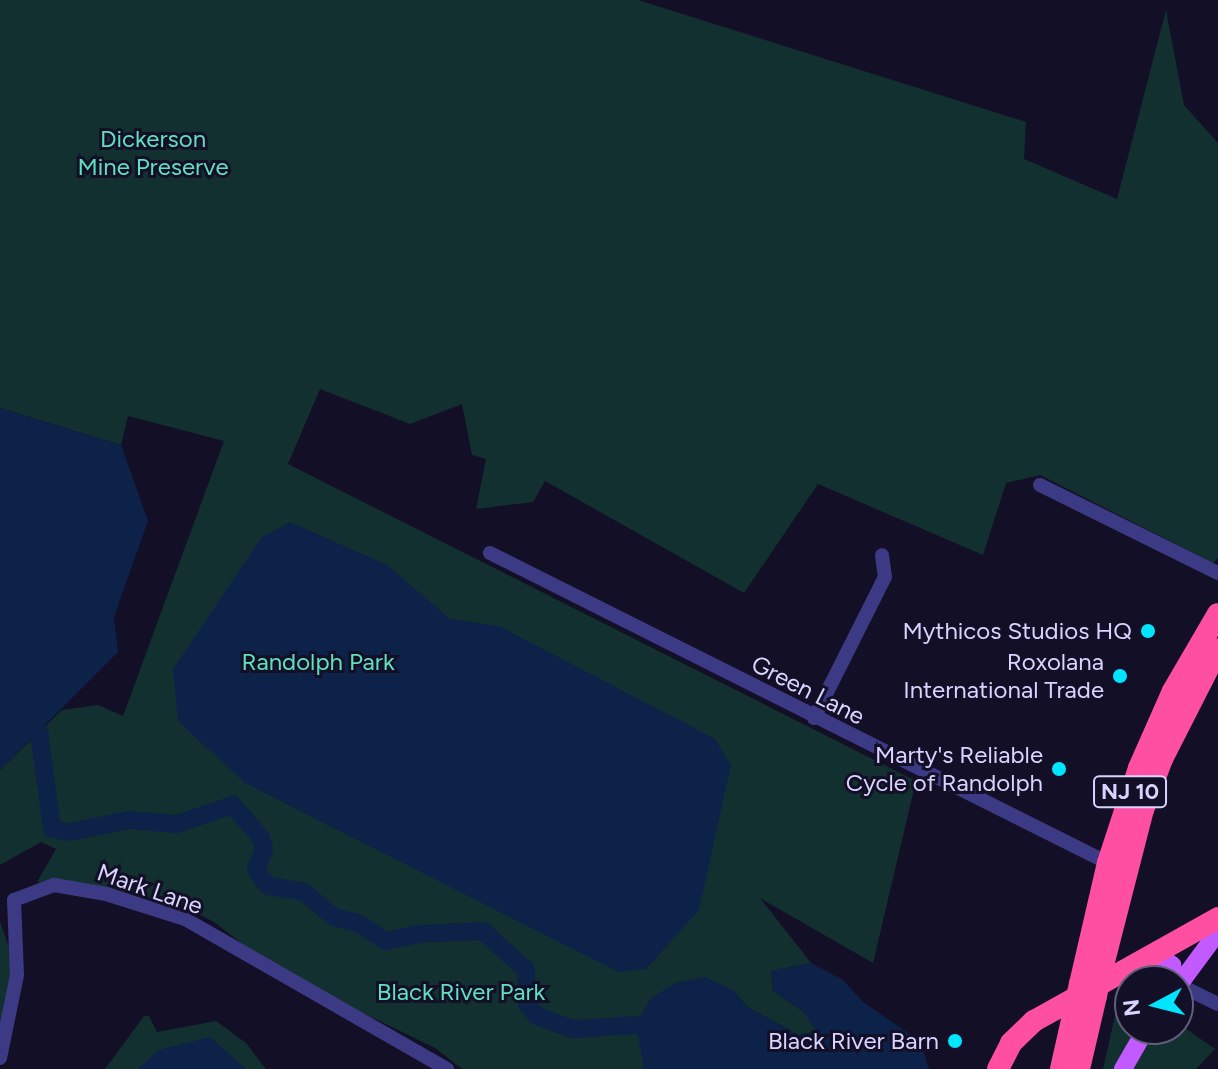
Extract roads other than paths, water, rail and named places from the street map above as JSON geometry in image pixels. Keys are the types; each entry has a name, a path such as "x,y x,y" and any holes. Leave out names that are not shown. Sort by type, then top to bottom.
{"highway":[{"name":"NJ 10","path":"1066,1067 1088,990 1108,863 1165,707 1218,614"},
{"name":"NJ 10","path":"1066,1067 1075,1007 1101,973 1143,810 1172,736 1218,649"},
{"path":"998,1069 1011,1043 1034,1021 1218,918"}],"main road":[{"path":"1192,965 1218,932"},
{"path":"1157,954 1172,965"},
{"path":"1123,1069 1137,1045"}],"street":[{"path":"1040,485 1218,573"},
{"name":"Green Lane","path":"490,553 1108,863"},
{"path":"814,718 885,577 882,555"},
{"name":"Mark Lane","path":"0,1058 17,975 14,900 34,888 54,885 106,894 185,919 447,1069"},
{"path":"1194,992 1218,1004"}],"water":[{"path":"0,408 121,445 148,521 114,617 118,652 0,770"},
{"path":"290,522 387,565 450,619 499,626 715,739 731,765 699,910 646,969 618,972 245,783 178,721 173,669 262,537"},
{"path":"811,963 843,980 863,1002 920,1041 929,1069 644,1069 636,1025 650,999 675,983 705,977 733,990 747,1007 799,1035 816,1031 804,1012 773,991 771,971"},
{"path":"210,1037 246,1069 138,1069 159,1050"}],"waterway":[{"path":"39,732 52,828 66,832"},
{"path":"74,831 129,820 177,824 233,805 261,838 264,849 256,870 268,886 304,892 334,917 358,923 386,941 418,934 483,931 526,970 527,1004 537,1016 573,1029 636,1025"}],"place":[{"name":"Mythicos Studios HQ","path":"1148,631"},
{"name":"Roxolana International Trade","path":"1120,676"},
{"name":"Marty's Reliable Cycle of Randolph","path":"1059,769"},
{"name":"Black River Barn","path":"955,1041"}],"park label":[{"name":"Dickerson Mine Preserve","path":"153,153"},
{"name":"Randolph Park","path":"318,662"},
{"name":"Black River Park","path":"461,992"}]}
